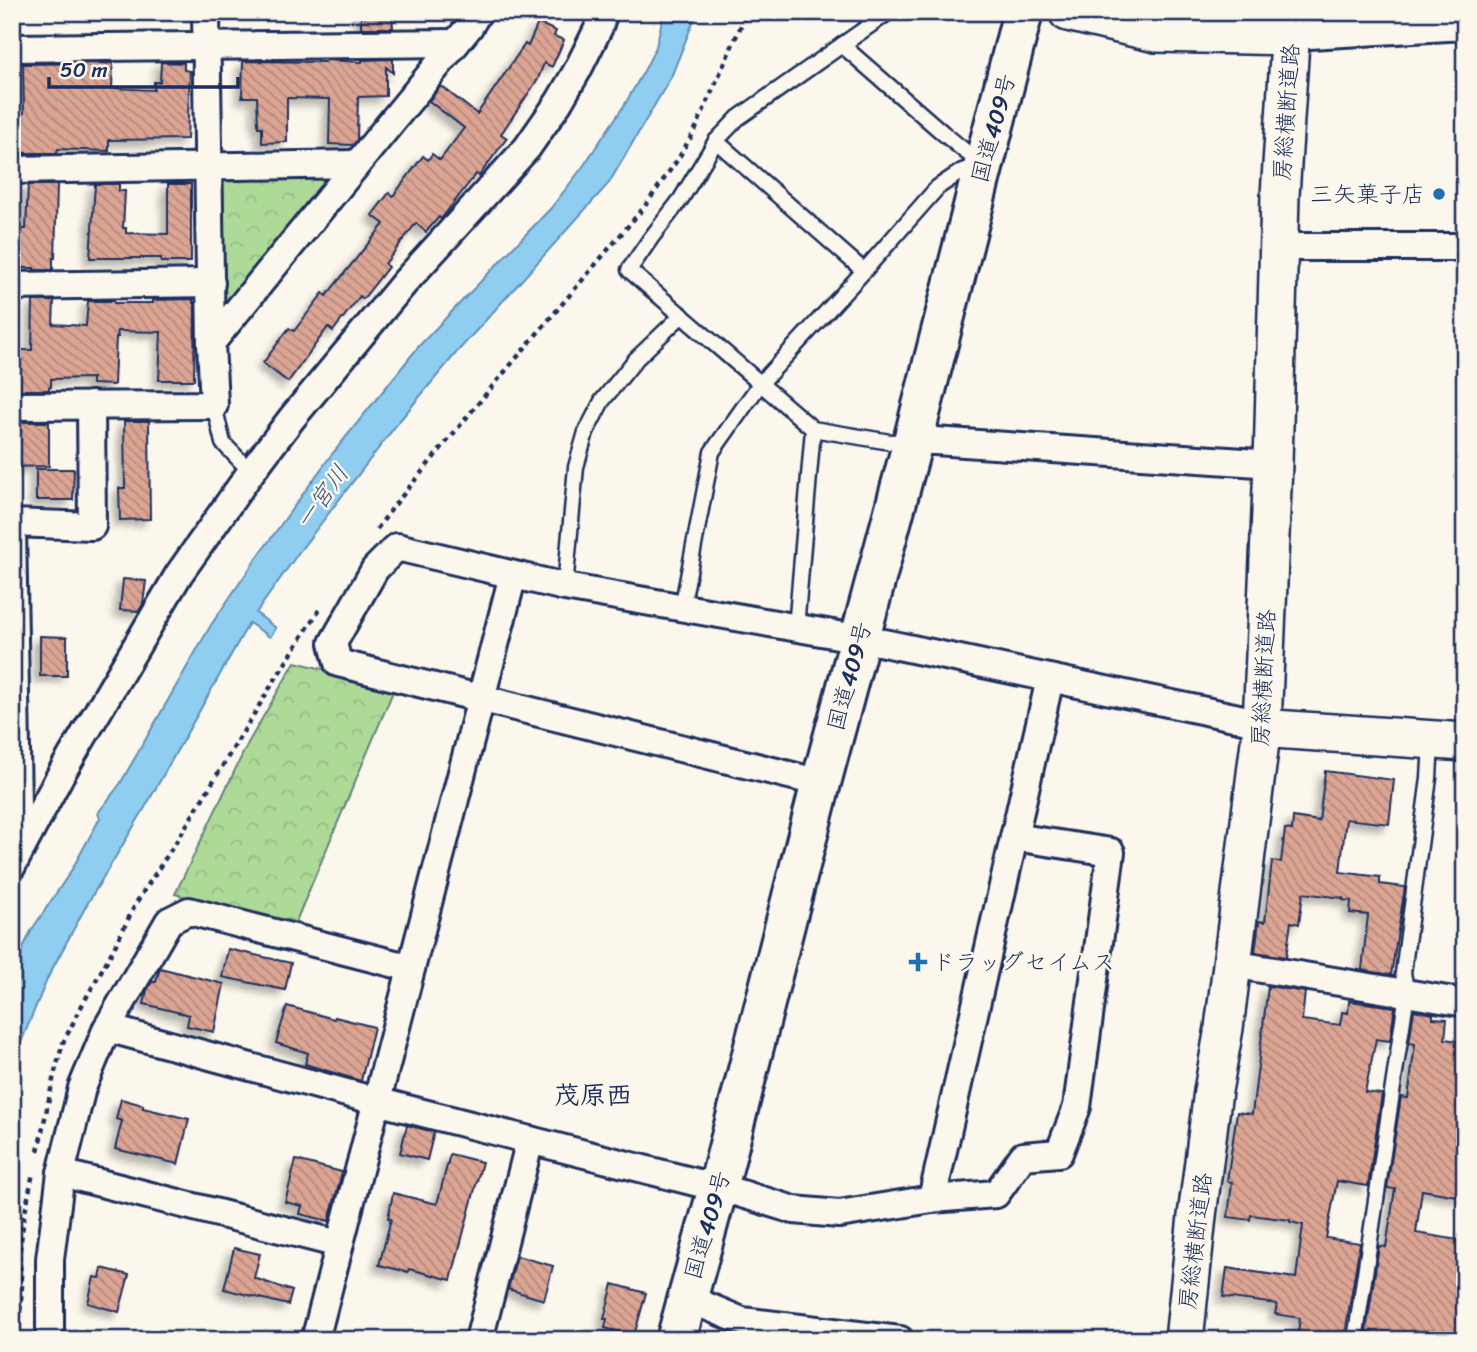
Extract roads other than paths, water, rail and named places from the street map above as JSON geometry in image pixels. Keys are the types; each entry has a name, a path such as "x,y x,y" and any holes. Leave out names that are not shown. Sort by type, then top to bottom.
{"highway":[{"name":"国道409号","path":"676,1340 718,1188 1023,12"}],"street":[{"path":"12,406 214,405 206,12"},
{"path":"211,343 469,27 478,12"},
{"path":"12,866 61,774 179,575 292,418 405,282 527,148 565,92 604,12"},
{"path":"1068,12 1156,33 1292,24 1465,26"},
{"name":"房総横断道路","path":"1184,1340 1198,1203 1262,726 1273,464 1280,195 1292,24"},
{"path":"12,48 456,43"},
{"path":"12,170 355,164"},
{"path":"1280,247 1465,247"},
{"path":"12,286 211,283"},
{"path":"12,812 17,805 12,525 92,526 91,405"},
{"path":"913,441 1273,464"},
{"path":"821,783 338,663 333,643 375,569 397,547 565,587 859,638 1248,720 1274,729 1448,741"},
{"path":"315,1340 513,575"},
{"path":"932,1199 1050,679"},
{"path":"107,1028 794,1209 839,1214 932,1199 996,1194 1023,1156 1059,1153 1077,1107 1111,852 1014,837"},
{"path":"50,1340 50,1258 61,1173 82,1088 107,1028 169,921 189,911 411,968"},
{"path":"1232,964 1465,1003"},
{"path":"479,1340 530,1140"},
{"path":"61,1173 339,1244"},
{"path":"687,1298 742,1321 900,1340"}],"lane":[{"path":"889,12 738,118 716,141 681,199 629,270 813,429 890,442 913,441"},
{"path":"842,45 943,133 984,163"},
{"path":"716,141 864,271"},
{"path":"682,608 712,452 760,384 938,187 962,171 984,163"},
{"path":"565,587 576,467 586,432 603,401 636,359 682,315"},
{"path":"214,405 223,443 251,472"},
{"path":"796,628 813,429"},
{"path":"1355,1340 1407,993 1403,973 1429,778 1448,741"}],"water":[{"name":"一宮川","path":"664,12 697,12 671,77 609,183 457,352 401,419 299,552 256,613 276,628 270,637 249,623 86,906 48,977 12,1064 12,972 31,931 71,871 100,818 98,813 120,784 211,625 329,458 419,346 551,208 582,168 645,69 656,47"}],"place":[{"name":"三矢菓子店","path":"1439,194"},
{"name":"ドラッグセイムス","path":"918,962"}],"district":[{"name":"茂原西","path":"593,1095"}]}
